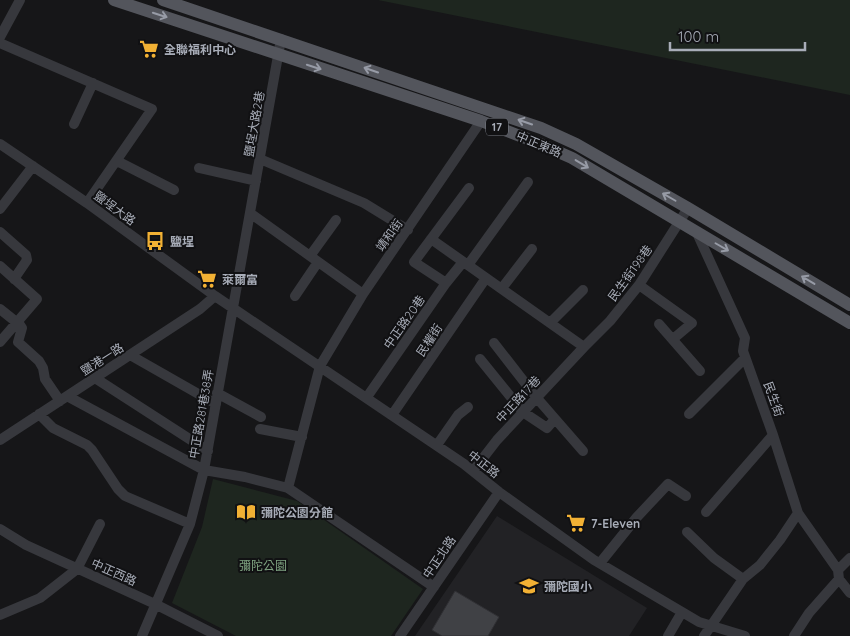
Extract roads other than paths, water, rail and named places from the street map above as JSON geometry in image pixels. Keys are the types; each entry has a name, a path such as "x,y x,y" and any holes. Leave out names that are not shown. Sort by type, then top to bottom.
{"main road":[{"name":"中正東路","path":"114,0 481,121 538,143 572,158 850,323"},
{"name":"中正東路","path":"163,0 541,128 576,144 688,208 850,305"}],"street":[{"path":"0,37 20,0"},
{"name":"鹽埕大路2巷","path":"250,213 281,39"},
{"path":"0,43 152,109 88,203"},
{"path":"74,124 93,83"},
{"name":"靖和街","path":"288,488 320,366 363,294 481,121"},
{"name":"鹽埕大路","path":"0,144 88,203 215,296"},
{"path":"260,159 364,202 408,230"},
{"path":"117,161 174,190"},
{"path":"0,209 33,166"},
{"path":"199,168 256,181"},
{"name":"中正路20巷","path":"367,397 446,283 465,264 528,182"},
{"path":"446,283 414,262 469,188"},
{"name":"民生街198巷","path":"584,347 610,321 639,285 688,208"},
{"path":"250,213 363,294"},
{"name":"中正路281巷38弄","path":"250,213 204,470 245,477 288,488 434,586"},
{"path":"295,296 336,220"},
{"path":"0,232 26,255 27,260 14,279"},
{"name":"民生街","path":"697,233 745,338 743,351 745,358 773,435 798,514 850,593"},
{"path":"431,239 584,347"},
{"path":"502,288 532,249"},
{"path":"0,266 37,298 0,342"},
{"name":"民權街","path":"392,415 486,278"},
{"path":"639,285 692,322 673,339"},
{"path":"550,323 583,290"},
{"name":"中正路","path":"215,296 437,445 499,492 600,563 700,622 745,636"},
{"name":"鹽港一路","path":"0,440 200,310 215,296"},
{"path":"0,309 22,328 18,342 39,361 43,368 45,379 63,399 204,470 190,524 142,636"},
{"path":"659,324 700,371"},
{"path":"494,343 536,397 583,451"},
{"name":"中正路17巷","path":"473,471 497,440 584,347"},
{"path":"130,355 216,404"},
{"path":"480,358 523,412 547,428 555,419"},
{"path":"689,414 745,358"},
{"path":"94,378 208,451"},
{"path":"218,393 261,418"},
{"path":"437,445 458,416 468,407"},
{"path":"39,414 53,428 87,445 125,496 190,524"},
{"path":"260,429 302,438"},
{"path":"706,512 773,435"},
{"path":"600,563 636,517 668,484 686,496"},
{"name":"中正北路","path":"400,636 499,492"},
{"path":"704,636 742,579 760,565 798,514"},
{"path":"0,615 40,598 77,570 100,524"},
{"name":"中正西路","path":"0,529 26,545 77,570 155,604 218,636"},
{"path":"686,532 714,558 742,579"},
{"path":"794,636 850,558"},
{"path":"668,636 682,612"}],"place":[{"name":"全聯福利中心","path":"149,49"},
{"name":"鹽埕","path":"155,241"},
{"name":"萊爾富","path":"207,279"},
{"name":"彌陀公園分館","path":"246,512"},
{"name":"7-Eleven","path":"576,523"},
{"name":"彌陀國小","path":"529,586"}],"park label":[{"name":"彌陀公園","path":"263,565"}]}
